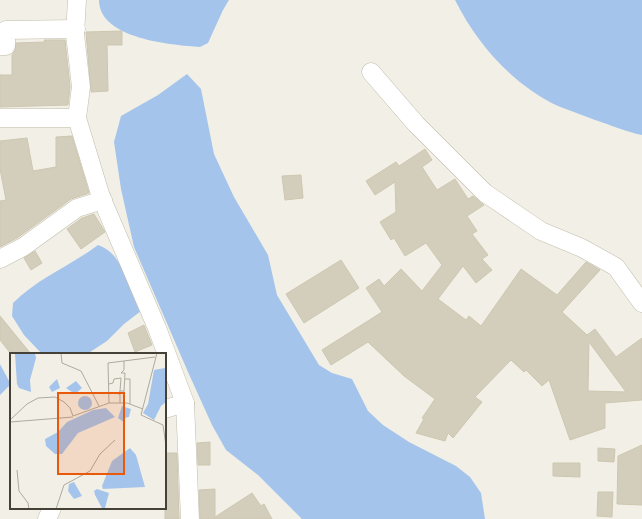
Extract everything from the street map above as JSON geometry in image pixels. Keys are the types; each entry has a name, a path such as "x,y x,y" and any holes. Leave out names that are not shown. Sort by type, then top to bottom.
{"street":[{"path":"77,0 76,29 81,87 77,118 103,200 157,328 185,403 190,519"},
{"path":"0,46 6,46 6,30 76,29"},
{"path":"371,72 416,124 486,193 540,230 582,248 616,266 642,303"},
{"path":"0,118 77,118"},
{"path":"0,259 23,247 77,208 103,200"},
{"path":"166,409 185,403"},
{"path":"47,519 52,509"}],"water":[{"path":"99,0 229,0 208,43 200,47 156,42 124,31 111,24 102,13"},
{"path":"455,0 642,0 642,135 595,120 558,106 541,97 511,74 485,47 474,32"},
{"path":"187,74 201,89 214,154 234,197 268,255 277,295 319,365 332,373 352,379 368,411 383,425 409,442 456,466 470,477 481,493 485,519 302,519 258,475 226,450 212,425 134,247 121,189 114,142 121,116 158,95"},
{"path":"98,245 114,256 120,264 136,303 141,311 124,324 107,341 89,353 41,353 24,335 12,316 13,303 43,279"},
{"path":"0,364 9,381 9,386 0,395"}],"building":[{"path":"122,31 122,45 107,45 108,91 91,92 86,32"},
{"path":"44,40 65,40 70,87 68,105 0,107 0,75 12,75 12,55 15,51 16,43 45,42"},
{"path":"72,136 89,193 71,199 17,238 0,247 0,201 6,200 0,169 0,141 27,138 33,171 56,167 56,137"},
{"path":"425,149 432,160 422,167 437,190 455,179 468,199 473,196 484,205 467,216 477,231 472,234 488,255 482,259 492,270 476,283 463,266 438,299 466,320 469,316 481,326 521,269 557,295 586,262 600,270 562,312 587,335 595,329 616,357 642,338 642,400 605,403 605,428 570,440 549,380 542,386 526,370 524,372 511,360 475,397 482,402 453,438 448,433 445,441 416,433 424,419 422,418 435,399 404,376 368,342 331,365 322,350 382,312 366,288 379,279 384,286 401,269 422,291 442,265 426,243 405,256 394,238 391,240 380,222 396,212 395,182 375,195 366,181 396,162 399,166","holes":["589,342 626,392 588,391"]},
{"path":"301,175 303,198 285,200 282,176"},
{"path":"94,214 105,232 81,249 67,229 82,218"},
{"path":"35,251 42,263 31,270 24,258"},
{"path":"341,260 359,288 304,323 286,294"},
{"path":"0,316 30,353 10,353 0,340"},
{"path":"144,325 152,345 135,352 128,333"},
{"path":"210,442 210,465 198,465 197,443"},
{"path":"642,445 642,505 617,504 618,456"},
{"path":"598,448 615,449 614,462 598,461"},
{"path":"166,453 177,453 179,519 165,519"},
{"path":"553,463 580,463 580,477 553,476"},
{"path":"215,489 215,517 252,493 261,506 264,504 272,519 200,519 199,490"},
{"path":"598,492 613,492 612,517 597,516"}]}
